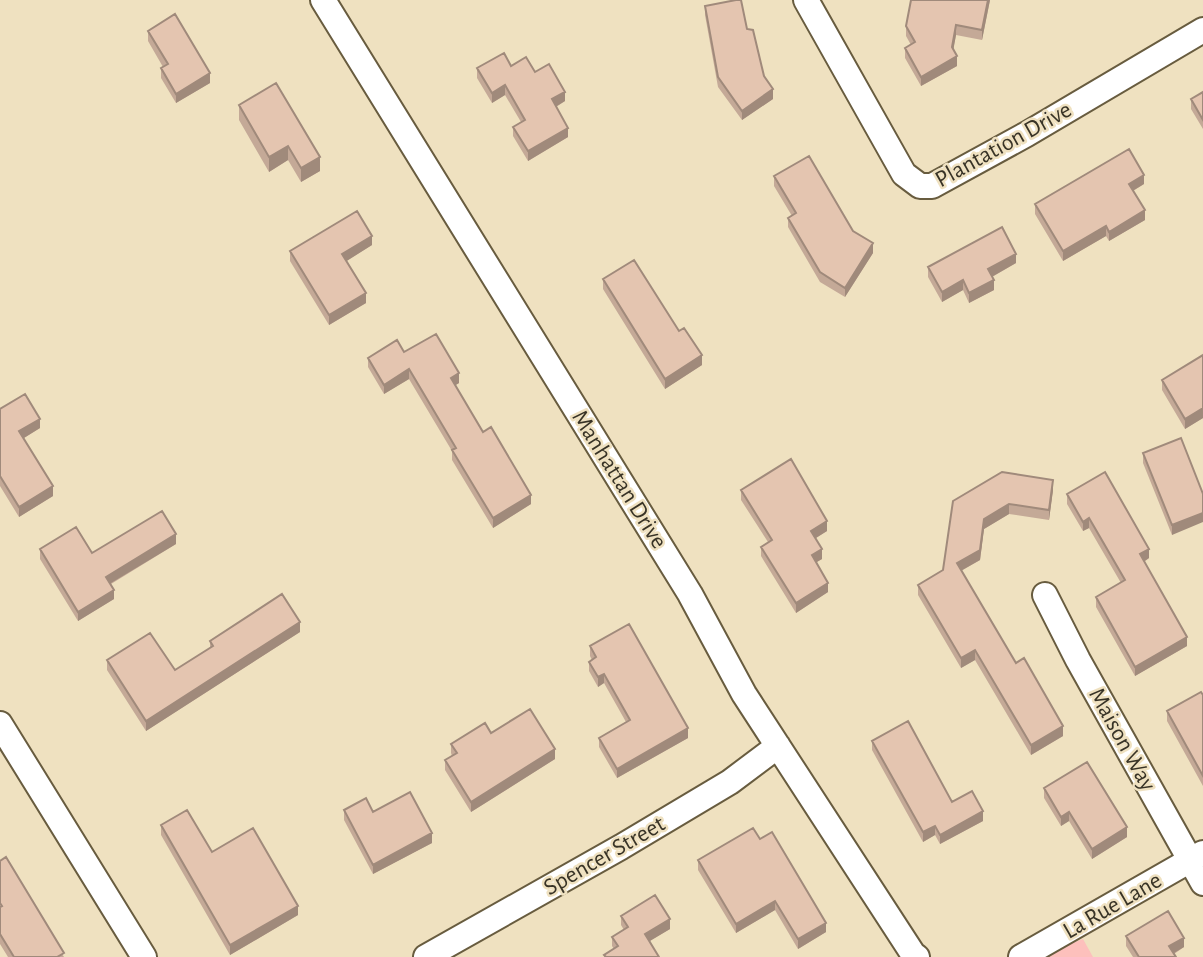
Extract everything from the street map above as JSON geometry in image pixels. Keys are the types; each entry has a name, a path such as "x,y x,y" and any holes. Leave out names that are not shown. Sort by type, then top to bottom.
{"street":[{"name":"Manhattan Drive","path":"323,0 683,582 744,694 917,957"},
{"name":"Plantation Drive","path":"806,0 904,174 920,186 932,186 1027,134 1203,30"},
{"name":"Maison Way","path":"1045,595 1078,660 1197,856 1203,883"},
{"path":"0,724 144,957"},
{"name":"Spencer Street","path":"426,957 632,841 730,782 778,746"},
{"name":"La Rue Lane","path":"1021,957 1197,856"}],"shaded area":[{"path":"1083,939 1093,957 1036,957"}],"building":[{"path":"741,0 747,29 753,30 764,76 773,89 742,111 718,77 705,6"},
{"path":"911,0 988,0 982,30 956,25 952,47 957,56 921,77 905,48 915,42 906,26"},
{"path":"175,14 210,73 176,94 161,68 168,64 148,31"},
{"path":"504,53 511,66 526,57 535,72 549,64 565,92 552,99 568,128 528,151 513,127 525,120 505,85 492,93 477,68"},
{"path":"276,83 320,157 301,168 288,146 269,157 239,105"},
{"path":"1203,92 1203,120 1191,99"},
{"path":"1129,149 1144,175 1129,184 1145,210 1109,232 1106,226 1063,251 1035,204"},
{"path":"809,156 853,231 873,243 845,288 820,272 788,218 796,213 774,176"},
{"path":"357,211 372,236 342,254 366,293 329,315 290,251"},
{"path":"1002,227 1016,254 988,269 994,280 969,293 963,280 942,292 928,267"},
{"path":"634,260 679,331 684,328 702,355 665,379 603,279"},
{"path":"436,334 459,373 451,378 483,432 491,427 531,495 493,518 452,450 456,448 409,369 384,385 368,358 397,340 404,352"},
{"path":"1203,355 1203,408 1185,419 1162,380"},
{"path":"25,394 40,419 19,431 53,486 19,507 0,476 0,409"},
{"path":"1181,438 1203,494 1203,513 1172,525 1143,453"},
{"path":"791,459 827,521 811,531 822,549 812,555 828,583 796,603 761,547 772,540 741,490"},
{"path":"1002,472 1053,480 1049,510 1009,504 984,519 980,550 957,563 1016,663 1024,658 1063,726 1031,745 975,650 961,658 918,585 943,570 953,501"},
{"path":"1105,472 1149,549 1140,554 1187,637 1135,667 1096,597 1125,580 1089,518 1083,522 1067,494"},
{"path":"162,511 176,534 106,577 114,590 78,612 40,549 76,527 92,553"},
{"path":"282,594 300,622 146,721 107,660 150,633 175,670 213,646 210,641"},
{"path":"629,624 688,728 617,769 599,738 630,720 604,674 598,677 589,662 596,657 590,646"},
{"path":"1201,692 1203,695 1203,776 1167,711"},
{"path":"530,709 555,749 471,802 445,760 457,753 451,744 485,723 491,733"},
{"path":"908,721 952,802 972,791 983,811 940,835 935,826 923,832 872,741"},
{"path":"1087,762 1127,827 1092,849 1069,812 1061,817 1044,788"},
{"path":"410,792 432,833 373,865 344,810 366,798 373,812"},
{"path":"187,810 212,852 253,828 298,906 230,945 161,825"},
{"path":"753,828 760,839 772,832 826,923 798,939 775,901 736,924 698,860"},
{"path":"6,857 64,953 57,957 14,957 0,934 0,861"},
{"path":"655,895 670,919 645,934 659,957 606,957 604,955 618,946 612,937 628,927 621,916"},
{"path":"1168,911 1184,938 1169,946 1176,957 1139,957 1126,936"}]}
